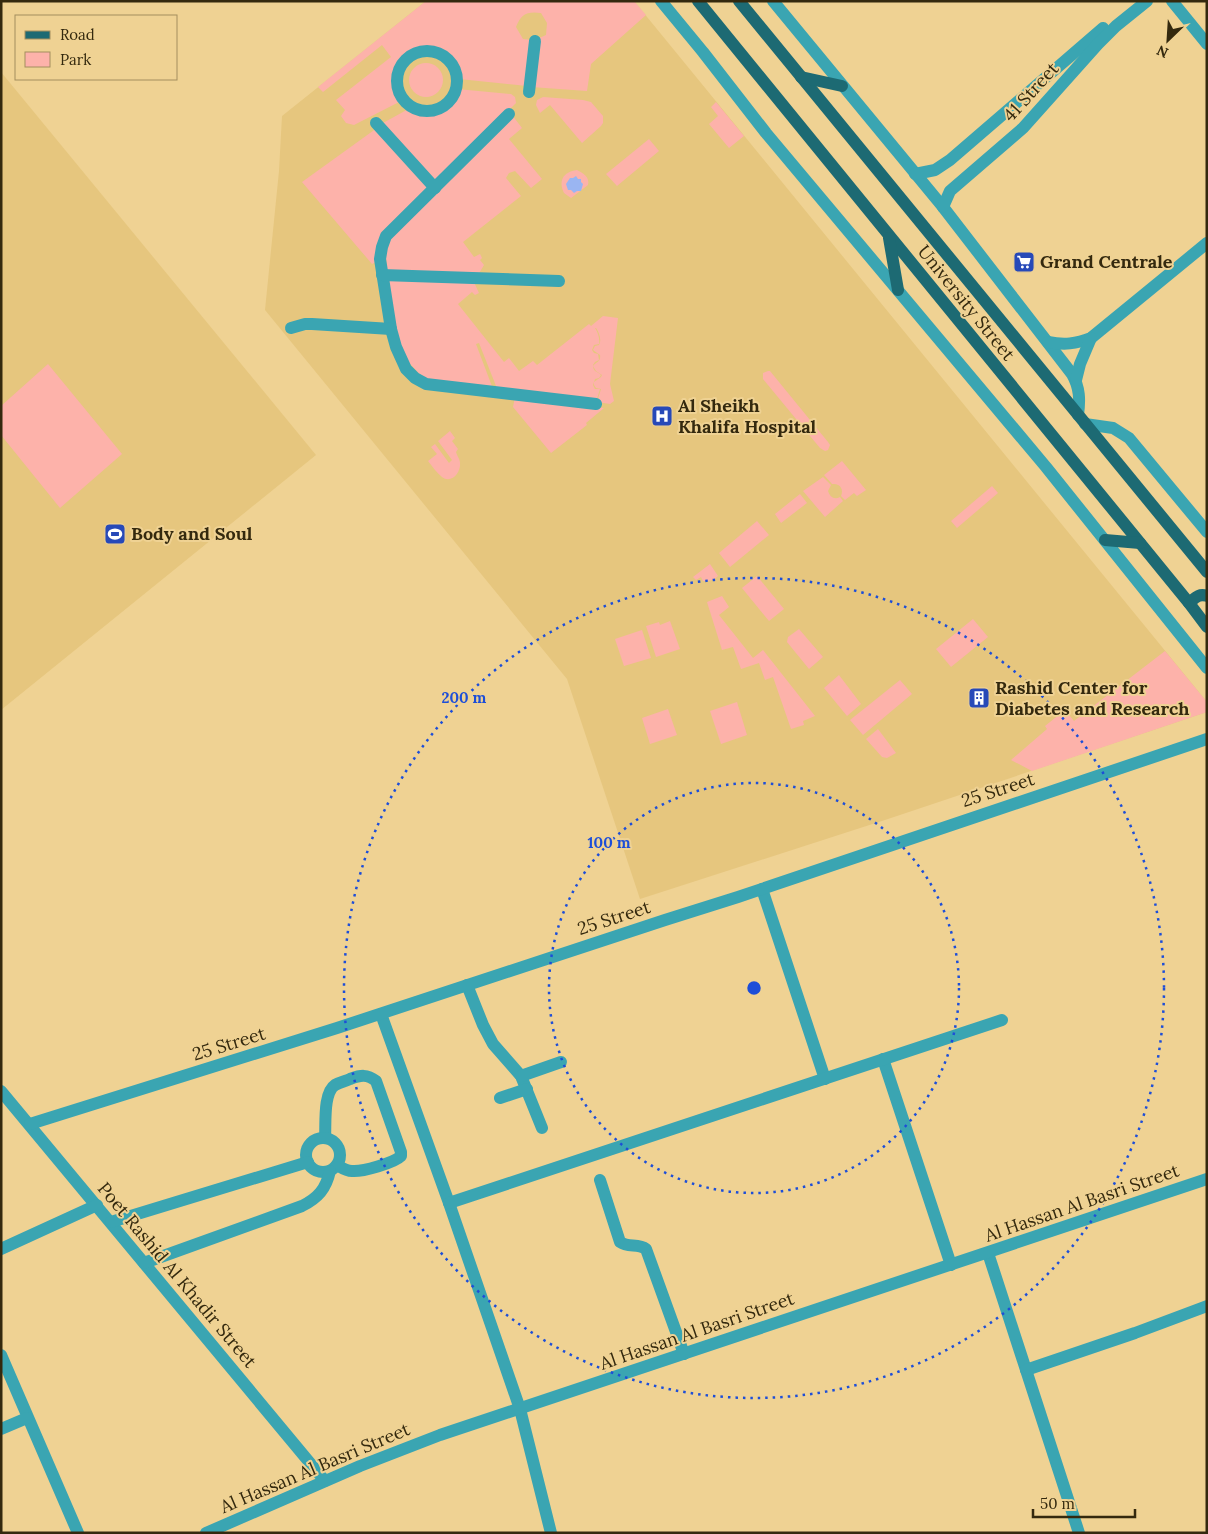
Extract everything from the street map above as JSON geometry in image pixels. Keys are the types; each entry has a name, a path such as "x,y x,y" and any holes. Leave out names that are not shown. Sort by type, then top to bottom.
{"main road":[{"name":"University Street","path":"698,1 1207,626"},
{"name":"University Street","path":"739,1 1207,572"},
{"path":"801,76 842,86"},
{"path":"888,236 898,290"},
{"path":"1105,540 1140,542"},
{"path":"1190,552 1207,555"},
{"path":"1189,603 1198,596 1207,596"}],"street":[{"path":"661,1 766,133 1105,540 1207,668"},
{"path":"773,1 943,207 1076,380 1080,396 1081,420 1112,428 1129,438 1207,532"},
{"name":"41 Street","path":"915,174 935,170 950,160 1136,1"},
{"name":"41 Street","path":"943,207 950,191 1023,128 1098,44 1116,26 1147,1"},
{"path":"1172,1 1207,44"},
{"path":"529,92 535,40"},
{"path":"424,51 442,55 449,60 456,76 454,94 442,107 433,110 424,110 408,104 398,89 398,72 402,64 408,57 424,51"},
{"path":"509,114 386,236 380,259 391,329 396,347 406,369 415,378 426,384 596,404"},
{"path":"376,122 435,188"},
{"path":"1048,342 1072,344 1091,338 1207,243"},
{"path":"382,275 559,281"},
{"path":"291,328 312,324 391,329"},
{"path":"1076,380 1091,338"},
{"name":"25 Street","path":"30,1124 381,1014 762,889 1207,739"},
{"path":"762,889 825,1079"},
{"path":"468,985 482,1025 502,1055 521,1076 542,1128"},
{"path":"381,1014 520,1409 551,1533"},
{"path":"449,1204 1002,1020"},
{"path":"883,1060 951,1265"},
{"path":"521,1076 561,1062"},
{"path":"144,1263 313,1201 322,1193 334,1168 340,1157 339,1148 334,1141 325,1138 316,1140 309,1145 306,1153 308,1162 314,1169 322,1172 334,1168 360,1171 396,1160 401,1152 376,1081 364,1075 335,1085 330,1090 327,1102 325,1138"},
{"path":"500,1098 527,1089"},
{"name":"Poet Rashid Al Khadir Street","path":"1,1091 325,1481"},
{"path":"110,1222 308,1162"},
{"path":"600,1180 620,1242 624,1245 641,1246 646,1249 684,1354"},
{"name":"Al Hassan Al Basri Street","path":"206,1533 325,1481 440,1435 1207,1180"},
{"path":"1,1249 97,1205"},
{"path":"988,1253 1079,1533"},
{"path":"1026,1370 1207,1306"},
{"path":"1,1355 78,1533"},
{"path":"1,1430 27,1418"}],"shaded area":[{"name":"Al Sheikh Khalifa Hospital","path":"426,1 634,1 1207,702 1207,712 888,819 640,899 567,679 265,310 279,171 282,116"},
{"path":"1,72 316,455 1,710"}],"green space":[{"path":"426,1 634,1 646,15 591,64 587,91 531,87 537,39 546,35 547,23 541,13 528,13 522,16 516,27 523,39 532,40 527,86 459,79 452,62 441,53 428,50 415,52 404,59 397,70 396,84 403,100 354,125 346,123 341,116 345,110 336,100 391,57 382,45 323,92 318,87"},
{"path":"426,63 433,64 438,68 442,73 442,87 438,92 433,96 426,97 419,96 414,92 410,87 409,80 410,73 414,68 419,64"},
{"path":"457,89 511,94 515,97 516,103 442,178 436,181 383,123 412,107 426,111 439,109 449,102"},
{"path":"543,97 591,102 603,116 603,123 582,143 550,105 540,113 536,105 537,100"},
{"path":"716,102 744,136 729,148 709,124 718,116 711,107"},
{"path":"512,115 522,128 509,139 542,179 531,188 515,171 509,173 506,178 521,196 463,242 474,257 480,254 482,258 480,260 484,265 478,275 387,271 385,244"},
{"path":"377,128 427,184 427,190 407,211 378,261 372,264 302,182"},
{"path":"649,139 659,151 617,186 606,174"},
{"path":"577,170 587,178 588,185 571,198 564,193 562,181 565,175"},
{"path":"473,280 479,293 475,295 472,292 458,304 504,362 509,358 519,371 533,361 537,365 589,324 591,326 603,316 618,318 610,384 614,401 610,404 597,402 601,389 596,388 594,382 593,385 595,389 600,389 596,402 498,391 479,343 476,344 493,389 426,381 401,354 388,281","holes":["595,328 599,334 600,341 599,345 595,346 593,350 600,355 599,360 598,354 592,350 594,345 599,344","593,366 602,375 594,382 601,375 594,370"]},
{"path":"48,364 122,454 60,508 1,435 1,406"},
{"path":"770,371 828,442 830,445 828,450 825,451 820,448 763,379 763,373"},
{"path":"515,397 604,408 586,423 587,425 551,453 513,407"},
{"path":"450,431 455,438 452,441 458,449 456,452 460,460 460,467 455,476 445,479 428,461 437,454 431,447 435,444 449,463 452,460 438,441"},
{"path":"842,461 866,490 857,496 854,493 845,500 841,496 841,487 837,484 832,484 824,475"},
{"path":"823,477 831,485 828,491 830,495 834,498 840,497 843,501 825,517 803,491"},
{"path":"992,486 998,493 957,528 951,521"},
{"path":"800,494 807,503 781,523 775,514"},
{"path":"757,521 769,535 730,567 719,553"},
{"path":"710,564 718,576 712,580 703,581 701,577 696,580 693,577"},
{"path":"757,576 784,609 769,621 742,588"},
{"path":"722,596 729,607 719,615 753,658 763,650 815,716 803,721 804,725 791,729 773,677 765,680 759,663 741,669 733,647 722,650 707,602"},
{"path":"973,619 988,637 951,667 936,649"},
{"path":"670,621 680,649 656,657 646,626 659,622 660,625"},
{"path":"799,629 823,657 809,669 787,642 788,637"},
{"path":"642,630 651,658 624,666 615,639"},
{"path":"1165,651 1207,702 1207,712 1032,771 1011,760 1047,729 1045,726 1065,710 1074,721"},
{"path":"839,675 861,704 847,716 824,688"},
{"path":"900,680 912,694 863,735 850,720"},
{"path":"737,702 747,735 721,744 710,711"},
{"path":"668,709 677,735 650,744 642,718"},
{"path":"878,729 896,753 887,758 882,757 866,739"}],"water":[{"path":"576,176 578,179 581,179 583,184 581,191 574,193 568,190 566,184 570,178"}],"place":[{"name":"Grand Centrale","path":"1024,262"},
{"name":"Al Sheikh Khalifa Hospital","path":"662,416"},
{"name":"Body and Soul","path":"115,534"},
{"name":"Rashid Center for Diabetes and Research","path":"979,698"}]}
